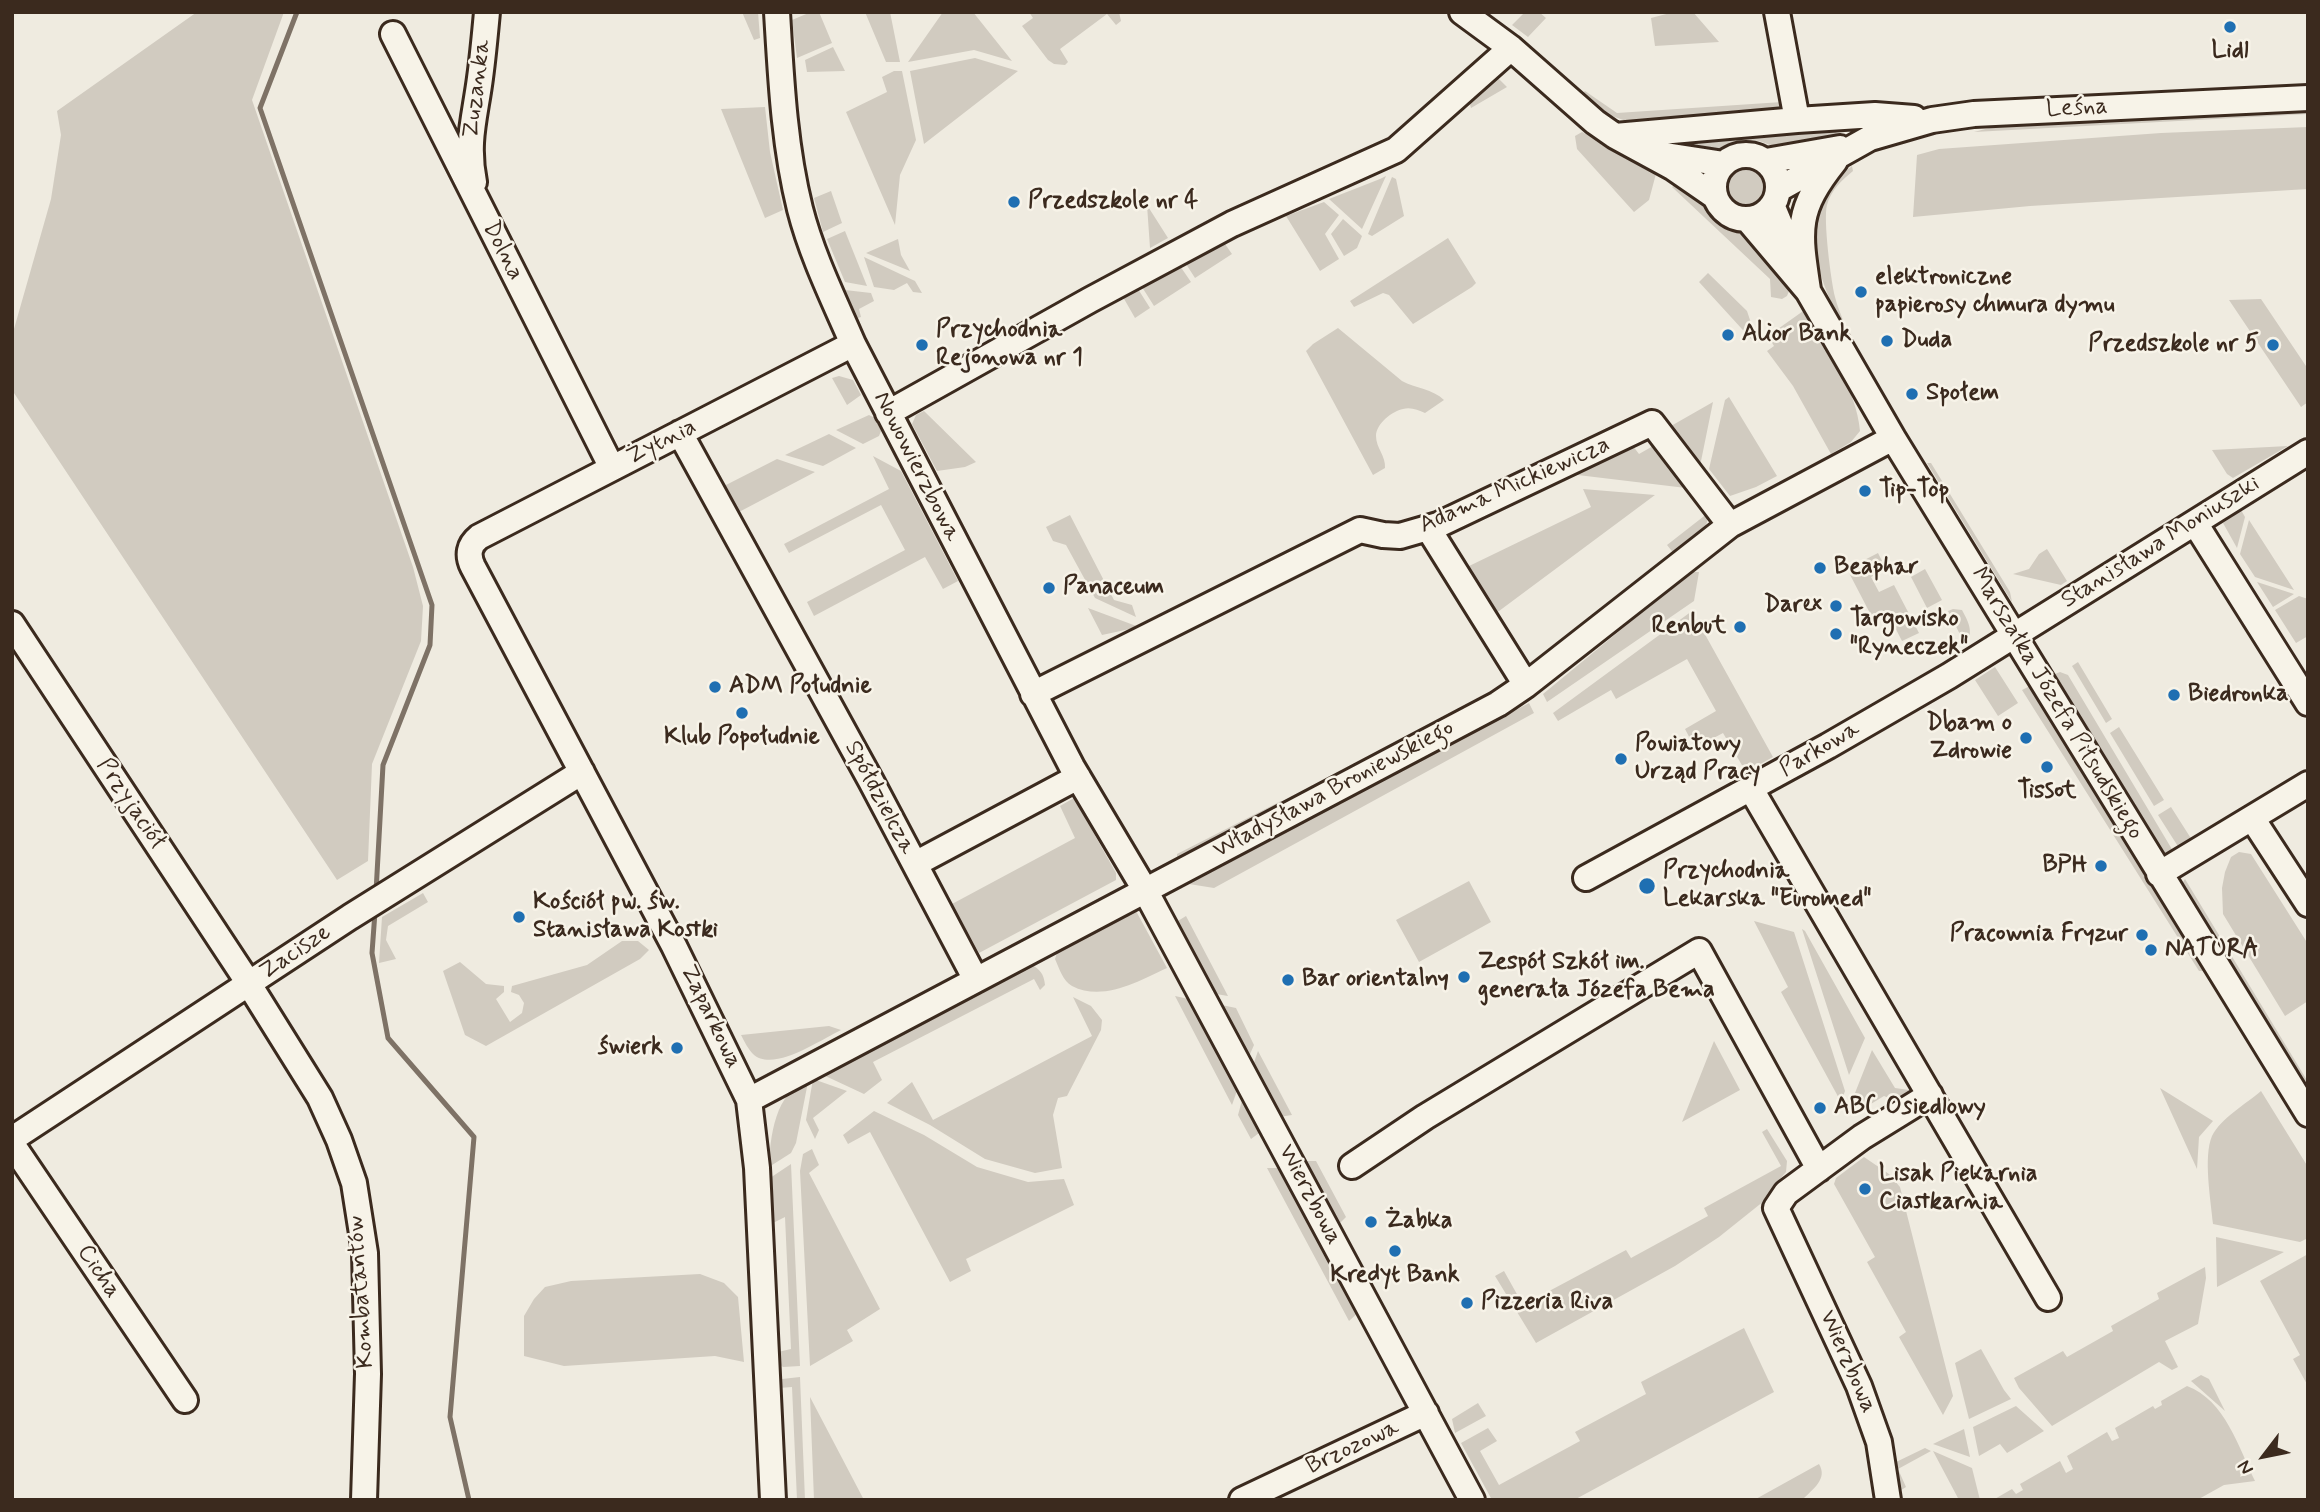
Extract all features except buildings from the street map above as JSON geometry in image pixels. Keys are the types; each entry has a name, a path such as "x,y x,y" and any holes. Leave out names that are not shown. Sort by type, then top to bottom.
{"street":[{"name":"Zuzanka","path":"479,207 471,167 470,130 480,80 487,12"},
{"name":"Nowowierzbowa","path":"777,12 782,91 800,208 823,277 853,344 1033,694 1078,777 1145,890"},
{"path":"1462,12 1511,48 1595,122 1714,196 1732,216 1748,220 1764,215 1776,198 1778,178 1766,162 1757,156 1737,156 1724,164 1715,179 1714,196"},
{"path":"1777,12 1797,120"},
{"name":"Dolna","path":"393,34 612,468"},
{"path":"888,413 1232,224 1396,150 1511,48"},
{"name":"Leśna","path":"1776,198 1846,151 1889,131 1931,120 1974,114 2308,98"},
{"path":"1615,136 1875,115 1931,120"},
{"path":"1808,291 1803,256 1805,208 1821,178 1846,151"},
{"name":"Leśna","path":"1766,162 1846,151"},
{"path":"1646,152 1724,164"},
{"name":"Marszałka Józefa Piłsudskiego","path":"1776,198 1808,291"},
{"name":"Marszałka Józefa Piłsudskiego","path":"1748,220 1808,291 1893,438 2308,1114"},
{"name":"Żytnia","path":"472,543 853,344"},
{"name":"Adama Mickiewicza","path":"1033,694 1360,530 1383,536 1399,536 1428,528 1652,423 1730,525"},
{"name":"Spółdzielcza","path":"680,433 976,979"},
{"name":"Władysława Broniewskiego","path":"749,1100 1498,704 1730,525 1893,438"},
{"name":"Stanisława Moniuszki","path":"2014,636 2308,452"},
{"path":"2195,523 2308,703"},
{"path":"1428,528 1526,685"},
{"name":"Zaparkowa","path":"472,543 469,555 472,566 674,946 749,1100 756,1159 773,1500"},
{"name":"Przyjaciół","path":"12,624 249,984"},
{"name":"Parkowa","path":"1586,878 1840,739 2014,636"},
{"name":"Zacisze","path":"12,1139 350,917 582,772"},
{"path":"915,864 1078,777"},
{"path":"2159,874 2308,784"},
{"path":"1751,789 2048,1298"},
{"path":"2252,818 2308,904"},
{"name":"Wierzbowa","path":"1145,890 1472,1500"},
{"path":"1352,1166 1424,1117 1699,951 1819,1169"},
{"name":"Kombatantów","path":"249,984 320,1098 339,1140 354,1184 365,1253 368,1374 365,1500"},
{"name":"Wierzbowa","path":"1888,1500 1879,1441 1859,1386 1776,1208 1786,1193 1861,1137 1930,1095"},
{"name":"Cicha","path":"12,1144 185,1400"},
{"name":"Brzozowa","path":"1242,1500 1426,1413"}],"shaded area":[{"path":"197,12 284,12 252,100 413,567 423,606 421,641 372,764 368,861 337,880 12,390 12,336 51,199 61,135 57,111"},
{"path":"742,12 758,12 760,38 754,40"},
{"path":"811,12 819,12 832,43 797,58 792,20"},
{"path":"865,12 890,12 900,62 886,62"},
{"path":"943,12 973,12 1012,61 974,50 908,62"},
{"path":"1029,12 1119,12 1121,21 1116,25 1107,14 1060,49 1068,62 1065,65 1054,64 1022,26 1033,18"},
{"path":"1525,12 1539,12 1546,18 1528,37 1512,25"},
{"path":"1674,12 1693,12 1719,42 1655,46 1651,18"},
{"path":"833,47 845,71 807,72 805,60"},
{"path":"975,58 1018,71 924,144 910,71"},
{"path":"894,71 902,71 916,140 900,175 895,225 846,112 887,92 882,77"},
{"path":"1497,77 1507,87 1471,108 1469,101"},
{"path":"1585,91 1617,113 1782,102 1780,108 1775,111 1629,122 1609,115 1583,93"},
{"path":"765,107 770,152 783,210 765,218 721,109"},
{"path":"2308,110 2308,114 1974,132 1993,127"},
{"path":"1835,126 1837,135 1803,146 1780,149 1762,142 1744,141 1732,145 1717,156 1654,142"},
{"path":"2308,127 2308,189 2030,206 1913,217 1917,155 1939,149 2161,133"},
{"path":"1582,132 1657,170 1649,200 1634,212 1577,149 1575,136"},
{"path":"1852,166 1853,171 1831,195 1826,212 1831,278 1844,323 1824,283 1813,235 1816,207 1822,196"},
{"path":"1745,167 1753,168 1759,173 1764,179 1764,195 1759,201 1753,206 1745,207 1737,206 1731,201 1726,195 1725,187 1726,179 1731,173 1737,168"},
{"path":"1386,176 1362,229 1329,199 1380,179"},
{"path":"1392,177 1396,179 1404,216 1372,236 1368,234"},
{"path":"1676,184 1705,198 1718,218 1747,229 1791,286 1787,296 1782,299 1771,297 1770,279 1672,187"},
{"path":"831,191 842,223 823,232 814,198"},
{"path":"1324,202 1339,215 1325,234 1339,259 1320,271 1286,216"},
{"path":"1147,205 1168,238 1150,248"},
{"path":"1343,219 1362,236 1357,248 1344,256 1331,234"},
{"path":"845,231 867,286 845,282 827,239"},
{"path":"1448,238 1476,283 1472,287 1413,324 1389,295 1383,293 1354,307 1350,301"},
{"path":"898,239 901,255 910,271 866,253"},
{"path":"1225,244 1232,254 1195,278 1186,264"},
{"path":"864,257 915,281 922,293 913,292 907,283 894,290 874,287"},
{"path":"1180,266 1191,282 1154,306 1142,287"},
{"path":"1708,273 1747,311 1757,341 1752,340 1699,282"},
{"path":"1138,289 1150,308 1135,318 1123,297"},
{"path":"845,290 871,293 874,301 859,309 861,317 858,318"},
{"path":"2261,299 2308,369 2308,402 2301,407 2229,300"},
{"path":"1806,309 1847,384 1858,415 1860,431 1851,442 1831,454 1793,386 1767,351 1774,346 1768,336"},
{"path":"1338,328 1402,381 1435,393 1444,400 1425,413 1406,408 1385,419 1376,436 1385,468 1373,475 1306,351"},
{"path":"839,376 853,380 861,395 847,405 832,378"},
{"path":"1729,397 1777,476 1730,496 1709,469 1725,400"},
{"path":"1713,402 1700,466 1672,433 1671,426"},
{"path":"924,411 976,462 965,467 937,471 912,424 916,415"},
{"path":"869,415 875,418 881,431 879,436 863,444 836,430"},
{"path":"829,434 856,448 823,466 785,455"},
{"path":"1630,442 1639,454 1653,446 1686,488 1561,473"},
{"path":"2288,446 2233,478 2227,474 2212,450"},
{"path":"873,456 901,471 958,581 943,589 925,557 814,616 807,602 905,550 881,505 789,553 784,544 889,489"},
{"path":"777,459 815,472 739,512 724,486"},
{"path":"1927,463 1931,463 2010,592 2012,602"},
{"path":"1583,489 1655,495 1495,614 1465,568 1591,507"},
{"path":"2241,510 2245,517 2237,548 2223,523"},
{"path":"1708,513 1702,533 1675,555 1667,545"},
{"path":"1070,515 1114,600 1132,605 1136,617 1095,598 1066,545 1053,541 1046,527"},
{"path":"2249,520 2294,590 2255,577 2240,554"},
{"path":"2047,549 2067,581 2061,585 2013,574 2029,569 2039,554"},
{"path":"1878,553 1886,569 1871,577 1879,592 1894,585 1919,633 1902,641 1886,610 1872,617 1847,569"},
{"path":"1925,569 1942,600 1927,608 1911,577"},
{"path":"1691,572 1699,572 1694,601 1547,702 1543,694"},
{"path":"2257,582 2294,594 2273,607"},
{"path":"2299,596 2308,599 2308,636 2296,643 2275,610"},
{"path":"1088,608 1139,627 1102,635"},
{"path":"1962,610 1969,624 1966,646 1948,611"},
{"path":"1692,611 1773,757 1746,772 1723,733 1695,748 1685,729 1716,711 1687,659 1616,699 1611,690 1558,721 1553,713"},
{"path":"2078,662 2112,719 2106,723 2072,666"},
{"path":"1995,667 2018,703 1998,716 1975,680"},
{"path":"2060,672 2068,675 2176,856 2169,860 2055,674"},
{"path":"2030,686 2204,971 2199,971 2022,690"},
{"path":"1529,703 1534,713 1214,888 1189,884"},
{"path":"2119,727 2164,800 2154,806 2110,733"},
{"path":"1074,798 1116,873 1116,880 979,953 952,904 1075,838 1060,806"},
{"path":"1281,801 1284,807 1177,865 1177,854"},
{"path":"2171,807 2192,840 2179,848 2158,815"},
{"path":"2239,852 2251,854 2308,944 2308,1001 2285,1016 2223,914 2222,888 2225,872 2231,857"},
{"path":"2185,879 2308,1082 2308,1090 2183,882"},
{"path":"1469,881 1491,922 1419,962 1396,920"},
{"path":"423,893 428,902 388,926 386,940 396,959 379,963 382,917"},
{"path":"1136,911 1167,968 1133,984 1108,991 1084,990 1069,984 1055,959 1058,950"},
{"path":"1186,916 1228,996 1210,993 1173,924"},
{"path":"1754,921 1794,932 1845,1091 1841,1102 1781,992 1788,987"},
{"path":"1802,929 1865,1038 1849,1075"},
{"path":"622,941 638,941 649,950 640,959 486,1046 465,1035 443,971 460,962 486,984 504,986 504,992 496,999 510,1022 522,1013 524,1003 519,995 511,992 512,986 587,965"},
{"path":"1030,964 1039,970 1044,978 1045,985 1040,990 1034,979 873,1062 882,1080 864,1094 819,1073"},
{"path":"1175,996 1193,1000 1239,1085 1232,1105"},
{"path":"1073,997 1091,1006 1102,1020 1101,1030 1067,1096 1058,1098 1053,1115 1062,1168 1035,1173 985,1159 930,1125 887,1103 912,1082 933,1120 1092,1036"},
{"path":"1217,1004 1236,1008 1254,1045 1247,1061"},
{"path":"829,1026 841,1030 797,1053 772,1060 753,1054 741,1035"},
{"path":"1714,1041 1740,1090 1682,1122"},
{"path":"1872,1050 1895,1088 1909,1090 1901,1103 1884,1096 1861,1110 1855,1093"},
{"path":"1258,1051 1292,1115 1279,1117 1251,1071"},
{"path":"813,1079 847,1091 813,1118 819,1130 815,1139 806,1120"},
{"path":"808,1082 796,1143 791,1153 769,1167 773,1129 781,1105 797,1087"},
{"path":"2160,1088 2213,1121 2199,1137 2197,1169"},
{"path":"2261,1091 2308,1167 2308,1238 2300,1242 2213,1224 2208,1167 2212,1136 2228,1117"},
{"path":"1244,1093 1263,1130 1251,1139 1238,1115"},
{"path":"874,1111 924,1135 977,1167 1028,1182 1064,1179 1074,1205 966,1259 971,1271 950,1282 870,1132 848,1144 843,1135"},
{"path":"1767,1129 1787,1161 1786,1172 1773,1187 1769,1197 1719,1237 1675,1266 1536,1343 1495,1276 1504,1271 1523,1305 1626,1250 1631,1258 1708,1216 1704,1208 1781,1166 1762,1132"},
{"path":"812,1149 819,1165 809,1173 880,1309 847,1330 853,1341 810,1366 800,1171 803,1154"},
{"path":"1864,1157 1889,1174 1900,1187 1953,1396 1943,1415 1899,1337 1906,1332 1867,1262 1875,1257 1834,1184 1836,1178"},
{"path":"1303,1161 1316,1161 1346,1217 1337,1226"},
{"path":"791,1164 800,1366 783,1367 778,1363 778,1352 791,1349 785,1217 771,1224 770,1178"},
{"path":"1267,1168 1284,1168 1360,1311 1349,1321"},
{"path":"2216,1237 2284,1252 2217,1287"},
{"path":"2308,1254 2308,1386 2293,1359 2300,1355 2260,1281"},
{"path":"2205,1267 2206,1278 2198,1324 2165,1341 2178,1367 2172,1370 2159,1362 2052,1426 2019,1388 2014,1378 2063,1351 2067,1357 2113,1331 2111,1326 2159,1299 2157,1293"},
{"path":"700,1274 724,1283 738,1297 744,1362 715,1356 564,1366 524,1356 524,1316 545,1287 571,1281"},
{"path":"1744,1328 1774,1392 1574,1500 1492,1500 1461,1443 1488,1428 1497,1441 1480,1451 1499,1485 1580,1441 1575,1432 1646,1394 1641,1382"},
{"path":"1981,1349 2011,1399 1969,1419 1955,1363"},
{"path":"2201,1375 2209,1379 2225,1411 2191,1381"},
{"path":"800,1377 805,1500 797,1500 792,1387 779,1388 782,1379"},
{"path":"2187,1386 2211,1402 2221,1414 2255,1481 2224,1485 2197,1500 1993,1500 2012,1489 2016,1494 2023,1490 2020,1484 2060,1461 2066,1473 2073,1469 2067,1456 2107,1432 2112,1441 2119,1438 2115,1428 2153,1406 2155,1409 2162,1405 2161,1401"},
{"path":"810,1397 864,1500 814,1500"},
{"path":"1478,1403 1486,1416 1455,1433 1452,1419"},
{"path":"2016,1406 2044,1431 2007,1453 2000,1444 1979,1456 1973,1427"},
{"path":"1964,1429 1970,1457 1933,1444"},
{"path":"1925,1448 1931,1451 1898,1469 1906,1487 1898,1492 1894,1463"},
{"path":"1933,1451 1972,1468 1980,1500 1959,1500"},
{"path":"1819,1464 1822,1474 1820,1479 1802,1500 1754,1500"}],"waterway":[{"path":"297,12 260,108 432,605 430,645 383,765 376,892"},
{"path":"375,912 372,953 388,1038 474,1137 450,1417 469,1500"}],"place":[{"name":"Lidl","path":"2230,27"},
{"name":"Przedszkole nr 4","path":"1014,202"},
{"name":"elektroniczne papierosy chmura dymu","path":"1861,292"},
{"name":"Alior Bank","path":"1728,335"},
{"name":"Duda","path":"1887,341"},
{"name":"Przychodnia Rejonowa nr 1","path":"922,345"},
{"name":"Przedszkole nr 5","path":"2273,345"},
{"name":"Społem","path":"1912,394"},
{"name":"Tip-Top","path":"1865,491"},
{"name":"Beaphar","path":"1820,568"},
{"name":"Panaceum","path":"1049,588"},
{"name":"Darex","path":"1836,606"},
{"name":"Renbut","path":"1740,627"},
{"name":"Targowisko \"Ryneczek\"","path":"1836,634"},
{"name":"ADM Południe","path":"715,687"},
{"name":"Biedronka","path":"2174,695"},
{"name":"Klub Popołudnie","path":"742,713"},
{"name":"Dbam o Zdrowie","path":"2026,738"},
{"name":"Powiatowy Urząd Pracy","path":"1621,759"},
{"name":"Tissot","path":"2047,767"},
{"name":"BPH","path":"2101,866"},
{"name":"Przychodnia Lekarska \"Euromed\"","path":"1647,886"},
{"name":"Kościół pw. św. Stanisława Kostki","path":"519,917"},
{"name":"Pracownia Fryzur","path":"2142,935"},
{"name":"NATURA","path":"2151,950"},
{"name":"Zespół Szkół im. generała Józefa Bema","path":"1464,977"},
{"name":"Bar orientalny","path":"1288,980"},
{"name":"świerk","path":"677,1048"},
{"name":"ABC Osiedlowy","path":"1820,1108"},
{"name":"Lisak Piekarnia Ciastkarnia","path":"1865,1189"},
{"name":"Żabka","path":"1371,1222"},
{"name":"Kredyt Bank","path":"1395,1251"},
{"name":"Pizzeria Riva","path":"1467,1303"}]}
